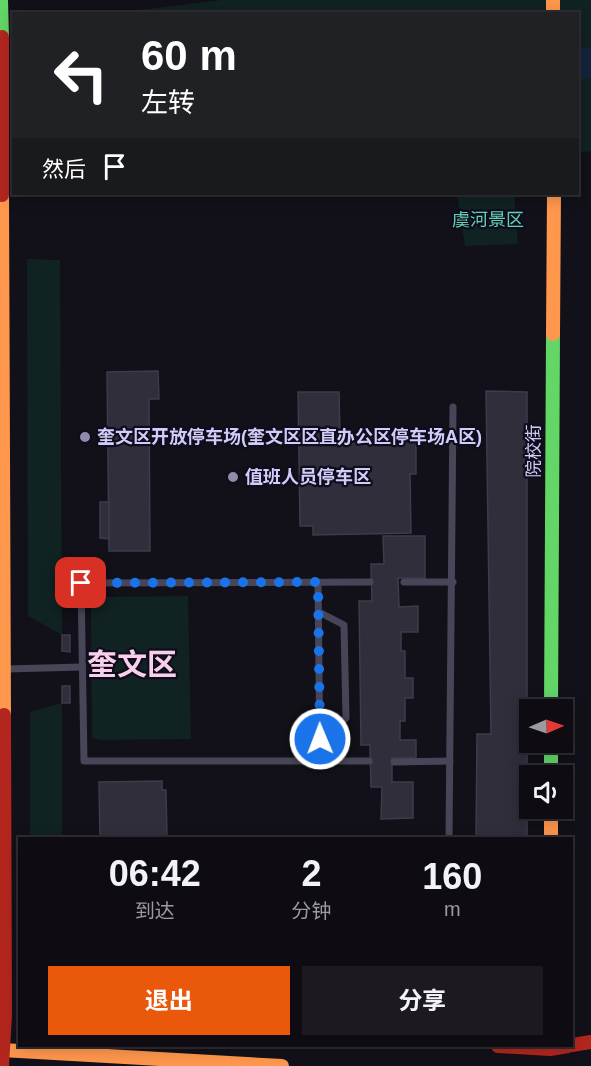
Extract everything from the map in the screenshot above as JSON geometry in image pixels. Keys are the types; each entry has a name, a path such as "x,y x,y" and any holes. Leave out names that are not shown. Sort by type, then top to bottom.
{"main road":[{"path":"2,0 4,669 8,1015 1,1051 2,1066"},
{"name":"院校街","path":"551,699 554,195"},
{"path":"551,819 551,837"},
{"path":"573,1045 591,1042"},
{"path":"547,1066 550,1047"},
{"path":"1,1051 282,1066"}],"lane":[{"path":"449,837 453,408"},
{"path":"318,582 320,760"},
{"path":"369,761 84,761 81,583 370,582"},
{"path":"404,582 453,582"},
{"path":"319,612 344,625 346,718 320,739"},
{"path":"4,669 82,667"},
{"path":"394,762 450,761"}],"green space":[{"path":"221,0 591,0 591,151 579,153 579,12 123,12"},
{"name":"虞河景区","path":"457,195 514,195 518,244 465,246"},
{"path":"27,259 60,260 62,635 28,616"},
{"path":"188,596 191,739 100,740 92,738 91,603 99,597"},
{"path":"62,703 62,837 30,837 30,712"}],"building":[{"path":"158,371 159,399 149,399 150,551 109,551 107,372"},
{"path":"486,391 527,392 527,699 519,699 519,753 527,753 527,765 519,765 519,819 527,819 527,837 476,837 477,734 491,734"},
{"path":"298,392 339,392 340,436 416,435 416,474 410,474 411,533 313,535 313,526 300,526"},
{"path":"100,502 109,502 109,539 100,538"},
{"path":"383,536 425,536 425,578 398,578 399,607 418,606 418,632 401,632 401,651 405,651 405,678 413,678 413,698 405,698 405,721 400,721 400,740 416,740 416,758 392,758 392,782 413,782 413,818 381,819 382,787 371,787 370,745 361,745 359,601 372,601 371,564 384,564"},
{"path":"62,635 70,635 70,652 62,651"},
{"path":"62,686 70,686 70,703 62,703"},
{"path":"162,781 162,790 166,790 167,837 100,837 99,782"}],"waterway":[{"path":"579,64 591,63"}],"traffic: fast":[{"path":"1,0 2,37"},
{"path":"551,699 553,334"},
{"path":"551,753 551,765"}],"traffic: slow":[{"path":"553,0 553,12"},
{"path":"2,195 4,715"},
{"path":"553,334 554,195"},
{"path":"551,819 551,837"},
{"path":"2,1050 282,1066"}],"traffic: jam":[{"path":"2,37 2,195"},
{"path":"2,1066 5,1015 4,715"},
{"path":"573,1045 591,1042"},
{"path":"515,1047 550,1049 562,1047"}],"place":[{"name":"奎文区开放停车场(奎文区区直办公区停车场A区)","path":"85,437"},
{"name":"值班人员停车区","path":"233,477"}],"district":[{"name":"奎文区","path":"132,665"}],"route":[{"path":"81,583 318,582 320,739"}]}
